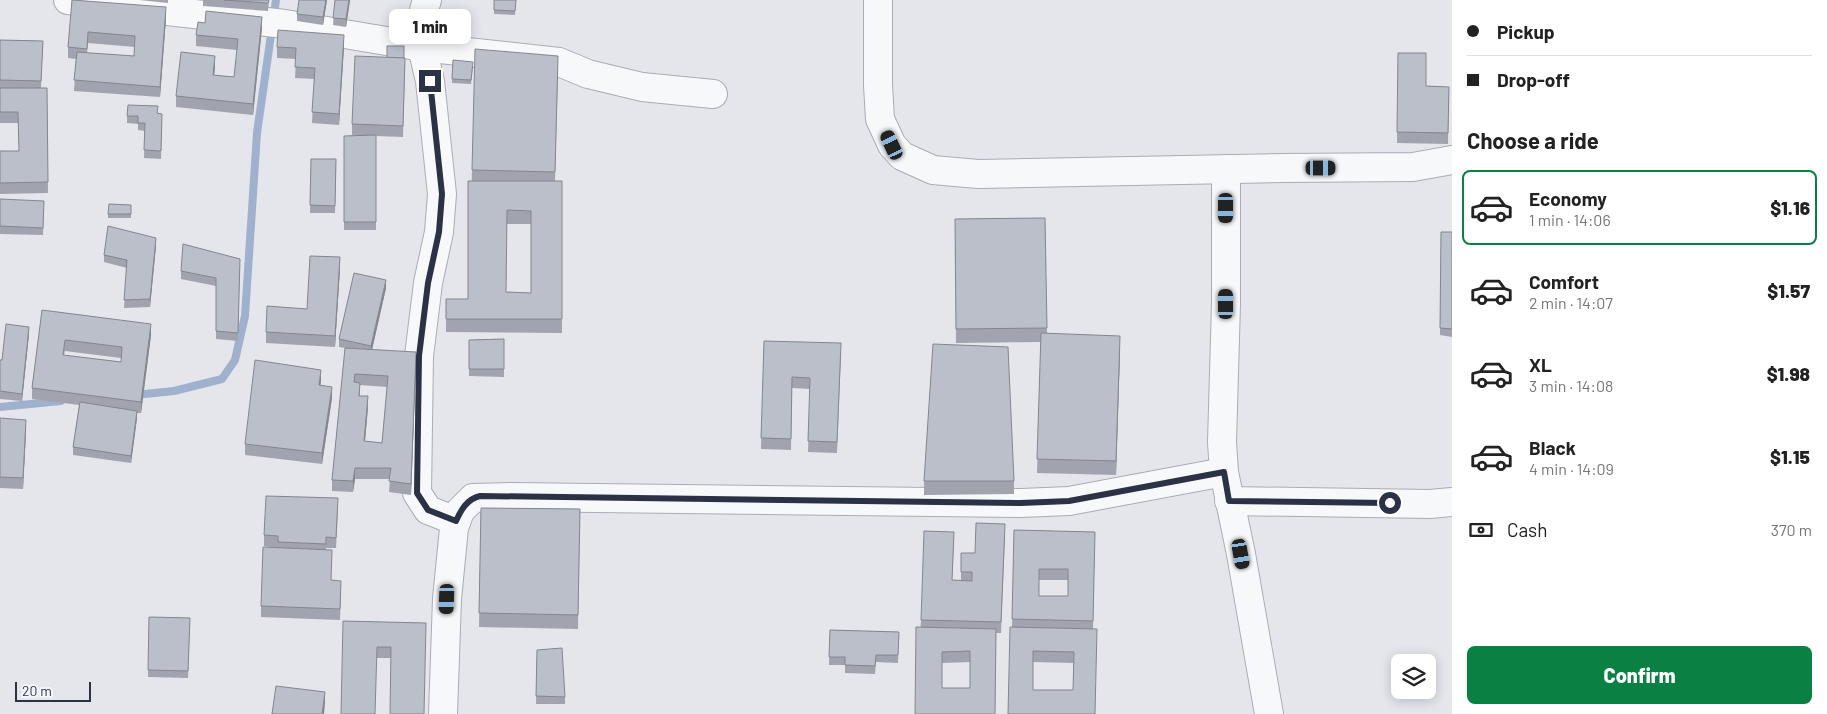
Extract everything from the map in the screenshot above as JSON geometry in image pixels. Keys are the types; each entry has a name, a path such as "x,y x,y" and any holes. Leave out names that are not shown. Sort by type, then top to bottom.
{"street":[{"path":"68,0 273,23 422,47 559,62 588,74 642,87 713,94"},
{"path":"427,0 424,10 422,47 430,81 442,194 439,232 428,283 419,356 417,493 428,510 456,521"},
{"path":"878,0 880,119 892,145 902,156 933,170 978,174 1413,167 1452,160"},
{"path":"1226,169 1226,304 1222,442 1224,472 1241,554 1269,714"},
{"path":"443,714 447,599 452,536 456,521 464,506 473,498 480,496 1021,503 1069,501 1224,472"},
{"path":"1229,501 1430,504 1452,502"}],"building":[{"path":"72,0 166,7 160,87 74,80 77,52 134,56 135,36 88,32 87,49 68,47"},
{"path":"224,0 269,0 268,3"},
{"path":"299,0 326,0 323,17 297,14"},
{"path":"335,0 349,0 346,19 333,18"},
{"path":"494,0 516,0 515,11 494,10"},
{"path":"206,11 262,17 253,104 176,96 181,52 215,56 213,75 234,77 238,39 196,35 198,22 205,23"},
{"path":"439,12 457,14 455,35 437,34"},
{"path":"278,30 344,35 339,114 312,112 315,68 295,67 296,48 277,47"},
{"path":"0,40 43,41 41,81 0,80"},
{"path":"387,46 404,46 404,58 387,58"},
{"path":"475,49 558,56 555,172 472,170"},
{"path":"1398,53 1426,53 1426,86 1449,87 1448,133 1397,132"},
{"path":"355,56 405,58 403,126 352,124"},
{"path":"453,60 473,62 471,80 452,79"},
{"path":"0,88 47,88 48,182 0,183 0,151 19,151 18,112 0,112"},
{"path":"128,105 158,106 157,113 162,114 161,151 144,150 145,123 138,123 138,116 127,116"},
{"path":"376,135 376,222 344,222 344,136"},
{"path":"311,159 336,159 335,206 310,205"},
{"path":"468,181 562,181 562,319 446,319 446,299 468,299","holes":["507,210 531,211 531,293 506,292"]},
{"path":"0,199 44,201 43,228 0,226"},
{"path":"109,204 131,205 131,214 108,214"},
{"path":"1045,218 1047,328 956,329 955,219"},
{"path":"108,226 156,238 150,299 124,300 127,260 104,255"},
{"path":"1441,232 1452,232 1452,329 1440,328"},
{"path":"183,244 240,259 238,333 216,331 216,278 181,271"},
{"path":"310,256 340,257 335,336 266,332 267,306 307,309"},
{"path":"354,273 386,280 371,346 339,339"},
{"path":"42,310 151,324 141,402 32,388","holes":["65,340 122,347 121,362 63,355"]},
{"path":"6,324 29,327 22,394 0,391 0,360 2,360"},
{"path":"1041,333 1120,336 1116,461 1037,459"},
{"path":"504,339 504,369 469,369 469,340"},
{"path":"764,341 841,343 837,442 808,441 810,378 792,377 791,439 761,438"},
{"path":"933,344 1008,347 1014,481 924,481"},
{"path":"345,348 416,352 411,484 389,481 391,468 355,468 353,481 332,480","holes":["355,374 388,376 382,443 364,441 368,396 359,396 360,383 354,382"]},
{"path":"255,360 321,370 319,385 332,387 322,453 245,444"},
{"path":"80,402 137,411 131,456 73,447"},
{"path":"0,418 26,420 23,478 0,477"},
{"path":"266,496 338,498 336,538 326,537 326,544 278,542 278,536 264,535"},
{"path":"481,508 580,509 578,615 479,613"},
{"path":"976,523 1005,524 1001,622 921,620 924,531 954,532 952,580 972,581 972,572 961,572 961,553 975,553"},
{"path":"1014,530 1095,532 1093,621 1012,619","holes":["1039,569 1068,569 1068,596 1039,596"]},
{"path":"263,547 332,550 331,580 341,581 340,609 261,606"},
{"path":"149,617 190,618 188,671 148,670"},
{"path":"343,621 426,623 424,714 390,714 391,647 377,647 375,714 341,714"},
{"path":"916,627 996,629 995,714 915,714","holes":["970,651 970,688 942,688 942,652"]},
{"path":"1010,627 1097,629 1095,714 1008,714","holes":["1033,651 1074,652 1073,690 1033,690"]},
{"path":"830,630 899,632 898,655 876,655 875,666 845,665 845,657 829,657"},
{"path":"562,648 565,697 536,696 537,650"},
{"path":"276,686 325,692 322,714 272,714"}],"waterway":[{"path":"135,395 174,391 222,379 235,360 245,316 257,133 276,0"},
{"path":"0,407 61,401"}],"route":[{"path":"430,81 442,194 439,232 428,283 419,356 417,493 428,510 456,521 464,506 473,498 480,496 1021,503 1069,501 1182,478 1224,472 1229,501 1390,503"}]}
